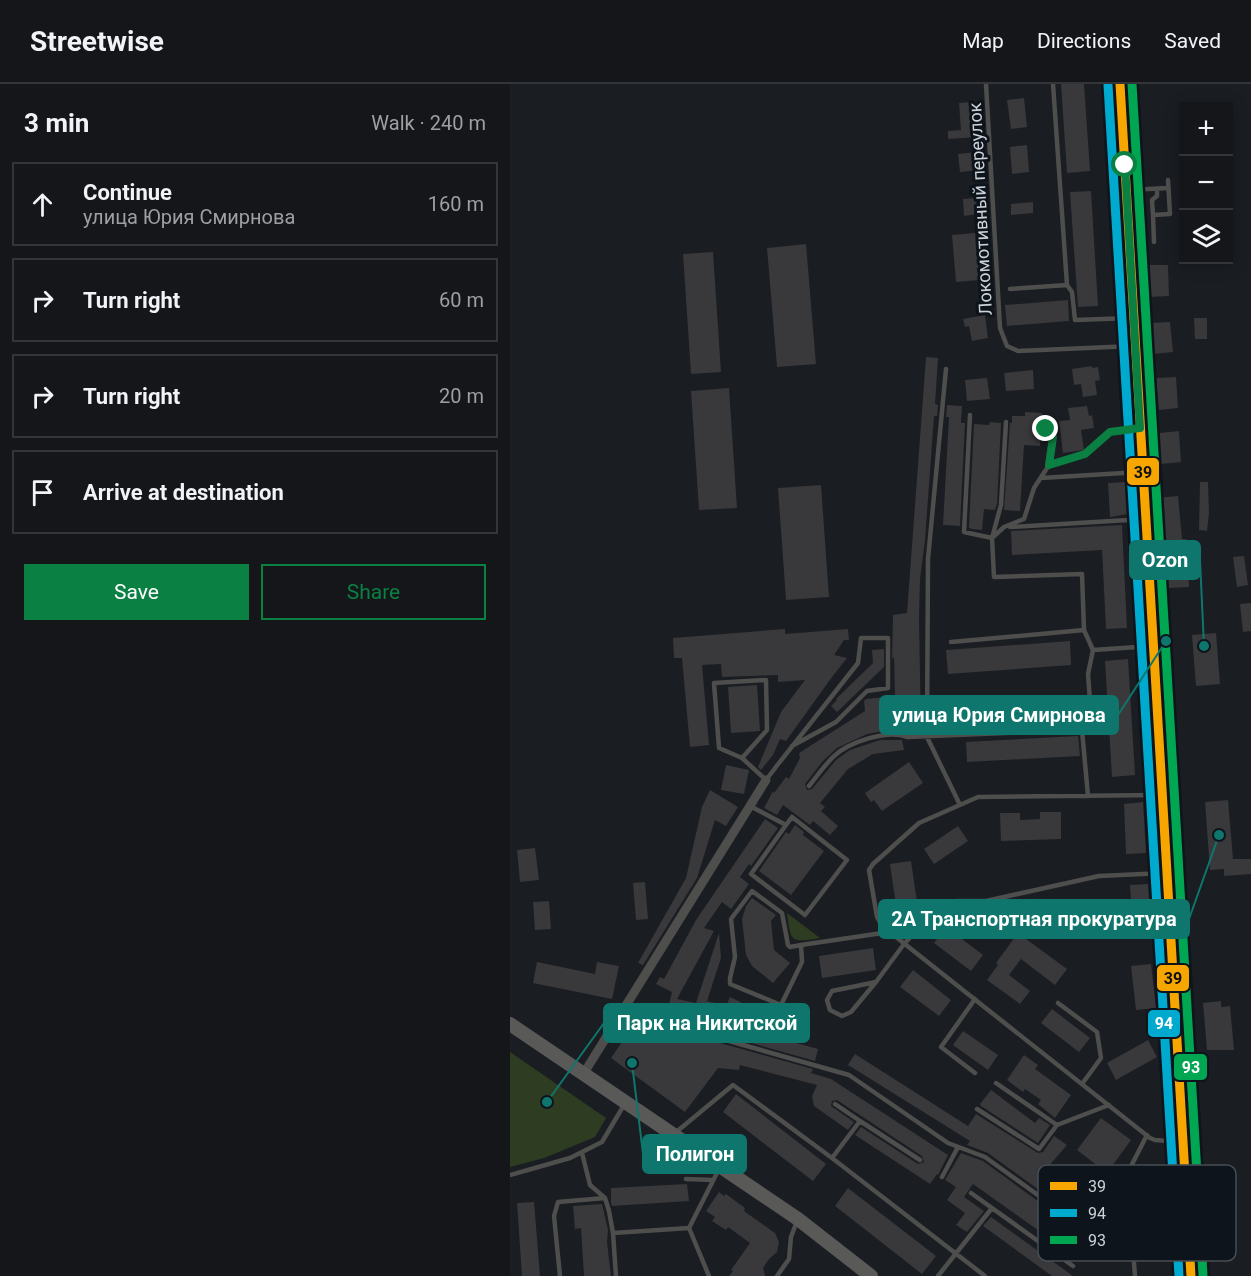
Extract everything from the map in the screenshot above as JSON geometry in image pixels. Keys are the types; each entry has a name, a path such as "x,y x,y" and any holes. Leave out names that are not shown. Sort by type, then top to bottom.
{"main road":[{"path":"1120,84 1183,1165"},
{"path":"510,1024 798,1219 870,1276"},
{"path":"1190,1261 1191,1276"}],"street":[{"path":"584,1073 766,780"}],"lane":[{"name":"Локомотивный переулок","path":"986,84 1000,328 1007,346 1018,351 1135,346"},
{"path":"1053,84 1067,285 1072,292 1075,320 1134,318"},
{"path":"1153,215 1170,214 1168,180"},
{"path":"1126,190 1168,188"},
{"path":"1154,242 1152,200 1157,196 1156,189"},
{"path":"1010,289 1067,285"},
{"path":"946,369 928,559 927,737 960,805"},
{"path":"970,415 964,532 992,538"},
{"path":"809,786 834,756 851,745 886,735 927,737 1092,728 1088,674 1093,650 1084,630 1082,574 994,578 992,538 1001,505 1006,422"},
{"path":"1049,465 1085,454 1110,432 1140,428"},
{"path":"992,538 1004,527 1024,519 1034,488 1049,465 1053,437 1046,429"},
{"path":"1041,478 1142,472"},
{"path":"1004,527 1145,519"},
{"path":"951,642 1084,630"},
{"path":"742,758 767,730 766,680 714,683 718,747 742,758 766,780 792,746 858,663 861,638 888,638 888,688 867,691 836,722 792,746"},
{"path":"1093,650 1152,646"},
{"path":"1082,730 1088,796"},
{"path":"1162,795 978,798 919,823 869,870 877,917 889,932 1147,1135 1155,1140 1181,1142"},
{"path":"750,806 786,825"},
{"path":"792,817 847,860 805,915 751,874 786,825 792,817"},
{"path":"876,982 832,992 827,1000 830,1010 842,1016 851,1012 876,982 904,944 935,911 957,901 986,902 1099,876 1166,873"},
{"path":"781,1005 730,984 735,957 731,919 749,893 754,892 782,912 788,947 889,932"},
{"path":"772,1022 802,962 801,945"},
{"path":"975,999 941,1047 975,1073"},
{"path":"1058,1003 1097,1032 1101,1058 1082,1084"},
{"path":"623,1011 849,1075 948,1143 985,1157 1038,1195"},
{"path":"996,1083 1057,1125"},
{"path":"673,1135 734,1084 985,1276"},
{"path":"510,1175 582,1153 602,1142 626,1102"},
{"path":"835,1104 920,1160"},
{"path":"977,1109 1039,1149 1057,1125 1109,1106"},
{"path":"832,1158 860,1121"},
{"path":"1132,1165 1147,1135"},
{"path":"942,1177 958,1147"},
{"path":"582,1153 590,1185 605,1198 613,1233 616,1276"},
{"path":"709,1276 689,1228 721,1167"},
{"path":"686,1179 713,1180"},
{"path":"971,1193 1038,1241"},
{"path":"560,1276 554,1216 558,1202 605,1198"},
{"path":"938,1276 992,1208"},
{"path":"777,1276 789,1259 791,1237 798,1219"},
{"path":"613,1233 689,1228"},
{"path":"1066,1261 1073,1266"},
{"path":"1134,1261 1135,1276"}],"green space":[{"path":"787,913 820,938 797,940 794,938 791,935"},
{"path":"510,1052 606,1118 595,1137 544,1158 510,1167"}],"building":[{"path":"1061,84 1084,84 1090,171 1067,173"},
{"path":"1024,98 1027,127 1011,129 1007,100"},
{"path":"970,102 970,105 976,105 978,137 948,139 948,131 961,130 959,103"},
{"path":"1027,145 1029,172 1012,174 1010,147"},
{"path":"977,152 979,170 960,172 958,154"},
{"path":"1091,191 1098,306 1078,307 1070,192"},
{"path":"976,198 977,214 964,216 963,199"},
{"path":"1033,202 1033,213 1011,215 1011,204"},
{"path":"975,233 980,280 956,282 952,235"},
{"path":"806,244 816,364 777,367 767,248"},
{"path":"713,252 721,372 691,374 683,254"},
{"path":"1149,265 1168,265 1169,296 1150,297"},
{"path":"1068,300 1069,321 1007,326 1005,305"},
{"path":"985,315 988,338 972,341 969,326 965,327 963,319"},
{"path":"1194,318 1207,318 1207,339 1195,339"},
{"path":"1170,322 1173,352 1153,354 1150,323"},
{"path":"926,357 938,358 935,404 938,405 937,416 934,416 920,579 921,732 890,730 867,734 837,748 823,761 805,784 807,790 812,789 836,760 850,750 880,740 902,740 904,750 873,754 848,769 820,803 825,807 821,811 838,826 830,835 813,821 810,825 783,805 777,815 764,808 773,791 774,793 786,777 789,779 800,758 799,753 865,711 864,701 866,699 895,696 894,657 892,659 893,615 907,613"},
{"path":"1092,366 1092,368 1098,367 1100,380 1095,381 1097,395 1083,397 1081,384 1074,385 1072,369"},
{"path":"1033,370 1034,389 1006,391 1004,373"},
{"path":"1176,377 1178,408 1159,410 1156,378"},
{"path":"987,378 990,399 967,401 965,380"},
{"path":"729,388 737,508 699,510 691,391"},
{"path":"947,405 962,406 961,423 965,423 960,526 943,525 949,417 946,417"},
{"path":"1087,406 1089,416 1092,415 1094,428 1081,430 1084,450 1063,453 1059,421 1070,420 1068,408"},
{"path":"1025,412 1042,413 1040,446 1024,445 1020,511 1004,510 1010,423 1012,423 1012,416 1025,416"},
{"path":"990,422 1001,423 997,504 995,510 984,509 982,530 972,529 969,526 974,424 989,425"},
{"path":"1179,431 1181,462 1161,464 1159,433"},
{"path":"1126,482 1128,514 1110,517 1108,483"},
{"path":"1200,482 1208,482 1207,531 1199,530"},
{"path":"821,485 829,597 786,600 778,488"},
{"path":"1178,496 1182,539 1186,539 1189,587 1167,588 1164,531 1161,531 1158,498"},
{"path":"1122,525 1127,628 1106,629 1102,550 1012,555 1011,531"},
{"path":"1244,556 1248,585 1237,587 1233,557"},
{"path":"1251,603 1251,631 1243,632 1240,604"},
{"path":"785,629 785,634 848,629 849,640 844,640 834,655 847,658 786,741 780,739 773,755 761,770 758,767 781,712 805,680 778,682 778,675 722,677 721,664 702,665 709,745 690,747 682,658 674,658 673,638"},
{"path":"1216,633 1220,684 1196,686 1192,635"},
{"path":"1070,641 1071,665 948,674 946,650"},
{"path":"884,649 884,667 837,712 831,706 873,663 872,650"},
{"path":"1128,659 1135,775 1112,777 1105,661"},
{"path":"757,685 760,731 731,733 728,687"},
{"path":"1078,736 1080,756 967,762 966,742"},
{"path":"909,762 923,783 882,811 874,800 871,802 865,793"},
{"path":"726,765 749,770 744,794 721,790"},
{"path":"710,790 738,807 726,826 715,820 697,878 643,965 638,963 686,878 702,807"},
{"path":"1228,800 1233,859 1251,859 1251,874 1224,876 1224,869 1210,870 1205,802"},
{"path":"1143,802 1146,853 1126,854 1124,804"},
{"path":"1040,812 1061,812 1061,839 1001,841 1000,813 1020,813 1020,820 1040,819"},
{"path":"765,819 778,828 751,866 749,864 740,877 749,884 731,909 722,902 704,928 714,931 677,999 696,1003 719,933 721,958 707,1001 726,1006 730,997 765,1014 757,1032 818,1049 815,1061 642,1012 647,1003 668,1009 672,992 656,984 660,977 664,979 696,920"},
{"path":"795,825 804,832 803,835 824,851 791,895 759,871 786,832 789,834"},
{"path":"958,826 968,841 934,864 924,849"},
{"path":"535,848 539,880 520,882 517,850"},
{"path":"911,861 918,909 897,912 890,864"},
{"path":"645,882 648,919 636,920 633,883"},
{"path":"1148,884 1151,929 1133,930 1130,885"},
{"path":"752,898 776,915 771,921 774,950 790,963 773,983 752,966 746,955 742,919 746,906"},
{"path":"1037,898 1058,912 1051,922 1030,908"},
{"path":"549,901 551,929 535,930 533,902"},
{"path":"946,927 983,955 971,971 934,943"},
{"path":"1018,933 1067,969 1055,985 1021,959 1009,975 1030,991 1020,1004 987,980 998,965 996,963"},
{"path":"873,948 876,970 822,978 819,956"},
{"path":"537,962 595,974 597,962 619,966 612,999 533,983"},
{"path":"1151,964 1156,1008 1136,1010 1131,966"},
{"path":"913,970 951,1000 939,1016 900,987"},
{"path":"1221,1001 1221,1007 1230,1006 1234,1050 1207,1050 1203,1003"},
{"path":"1052,1009 1090,1038 1079,1052 1041,1023"},
{"path":"637,1020 813,1069 811,1073 831,1079 948,1155 938,1175 930,1184 855,1135 861,1127 918,1164 924,1162 922,1156 837,1100 832,1101 831,1106 854,1122 848,1130 814,1106 812,1096 817,1085 740,1065 739,1070 718,1068 685,1112 611,1058"},
{"path":"963,1031 998,1055 988,1070 953,1045"},
{"path":"1148,1040 1157,1057 1116,1080 1107,1063"},
{"path":"855,1054 968,1126 976,1114 1038,1153 1043,1152 1054,1136 1067,1145 1050,1165 1038,1165 1038,1189 988,1153 967,1145 970,1141 848,1065"},
{"path":"1024,1055 1038,1065 1035,1069 1071,1095 1055,1118 1038,1104 1041,1100 1025,1089 1023,1092 1007,1080"},
{"path":"991,1090 1035,1123 1039,1118 1050,1125 1038,1143 981,1106 980,1104"},
{"path":"736,1094 826,1164 813,1181 723,1112"},
{"path":"1101,1118 1131,1140 1113,1165 1097,1165 1077,1150"},
{"path":"961,1153 983,1161 1038,1201 1038,1230 973,1184 964,1197 984,1211 967,1232 956,1225 965,1213 947,1200 956,1187 945,1180"},
{"path":"687,1184 689,1201 612,1206 611,1203 611,1188"},
{"path":"848,1188 936,1256 922,1274 835,1206"},
{"path":"719,1192 724,1196 726,1194 745,1208 744,1211 775,1233 779,1242 777,1252 763,1268 765,1276 729,1276 750,1243 728,1227 726,1230 712,1221 715,1217 706,1211"},
{"path":"534,1202 540,1276 522,1276 517,1203"},
{"path":"602,1204 608,1230 611,1276 584,1276 581,1228 575,1229 573,1206"},
{"path":"991,1217 1038,1251 1038,1261 1052,1261 1073,1276 1052,1276 983,1226"}],"transit line":[{"name":"39","path":"1120,84 1184,1165"},
{"name":"93","path":"1132,84 1196,1165"},
{"name":"94","path":"1108,85 1172,1165"},
{"name":"94","path":"1178,1261 1179,1276"},
{"name":"39","path":"1190,1261 1191,1276"},
{"name":"93","path":"1202,1261 1203,1275"}],"place":[{"name":"улица Юрия Смирнова","path":"1166,641"},
{"name":"Ozon","path":"1204,646"},
{"name":"2А Транспортная прокуратура","path":"1219,835"},
{"name":"Полигон","path":"632,1063"},
{"name":"Парк на Никитской","path":"547,1102"}],"route":[{"path":"1046,429 1053,437 1049,465 1085,454 1110,432 1140,428 1125,165"}]}
